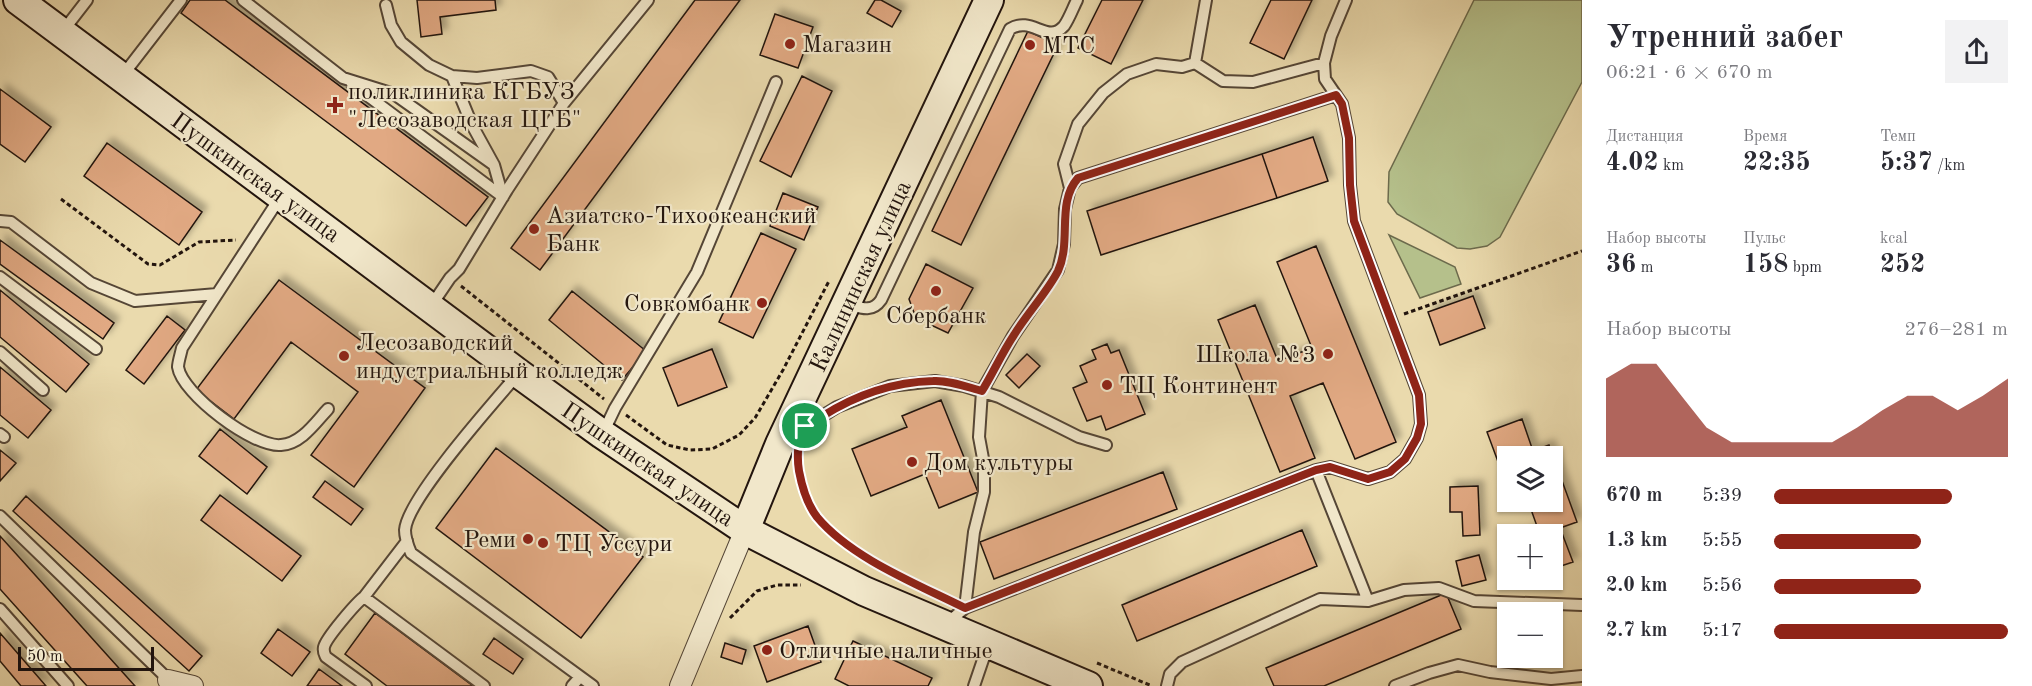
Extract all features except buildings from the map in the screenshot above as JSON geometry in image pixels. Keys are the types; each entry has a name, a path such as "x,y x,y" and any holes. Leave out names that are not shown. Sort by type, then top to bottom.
{"main road":[{"name":"Пушкинская улица","path":"18,0 518,373 602,434 745,530 864,591 958,619 988,644 1093,675"},
{"name":"Калининская улица","path":"745,530 789,454 848,304 989,0"}],"street":[{"name":"Калининская улица","path":"680,686 745,530"},
{"path":"172,683 193,686"}],"lane":[{"path":"62,33 87,0"},
{"path":"121,78 182,0"},
{"path":"243,0 503,197"},
{"path":"431,306 459,269 564,103 648,0"},
{"path":"848,304 862,309 871,309 876,307 881,300 1010,29 1027,24 1044,32 1057,31 1064,26 1077,0"},
{"path":"1195,63 1206,0"},
{"path":"958,619 1316,470 1330,467 1368,479 1390,472 1405,459 1412,448 1421,424 1419,395 1354,221 1350,185 1349,138 1342,104 1324,79 1324,63 1331,36 1346,0"},
{"path":"386,5 391,26 401,42 429,65 452,76 477,78 531,71 548,77 564,103"},
{"path":"1070,188 1064,164 1078,124 1103,93 1127,74 1156,64 1182,67 1195,63 1223,81 1253,82 1324,63"},
{"path":"452,76 472,125 494,165 503,197"},
{"path":"344,78 394,94 494,165"},
{"path":"602,434 615,408 698,272 776,82"},
{"path":"958,619 984,492 984,464 979,437 982,391 1013,336 1058,270 1064,244 1065,209 1070,188 1078,178 1336,95"},
{"path":"282,196 182,348 178,366 188,386 226,422 265,444 281,445 297,441 328,410"},
{"path":"0,221 11,222 91,283 135,301 217,294"},
{"path":"0,277 96,350"},
{"path":"0,352 43,390"},
{"path":"518,373 412,507 405,530 407,541 411,553 593,686"},
{"path":"789,454 805,426 837,407 890,386 935,381 964,386 999,397 1079,437 1106,445"},
{"path":"1316,470 1368,601"},
{"path":"0,516 172,683"},
{"path":"366,686 326,657 323,651 324,645 407,541"},
{"path":"1167,686 1170,674 1182,662 1320,599 1368,601 1404,590 1439,588 1474,601 1582,605"},
{"path":"364,597 484,686"},
{"path":"0,609 68,686"},
{"path":"974,686 988,644"},
{"path":"1395,686 1458,665 1490,672 1551,679 1582,677 1579,686"},
{"path":"572,686 580,676"}],"path":[{"path":"61,199 148,264 160,265 199,242 253,240"},
{"path":"1391,319 1582,251"},
{"path":"450,278 615,408 667,445 690,450 712,449 739,435 755,418 783,370 832,274"},
{"path":"789,454 802,489 816,516 838,538 958,619"},
{"path":"728,622 733,614 757,591 777,585 807,586"},
{"path":"1093,675 1152,686"}],"green space":[{"path":"1474,0 1582,0 1582,82 1500,237 1487,246 1470,249 1457,248 1397,214 1388,202 1389,172"},
{"path":"1389,235 1455,267 1461,284 1420,298"}],"place":[{"name":"Магазин","path":"790,44"},
{"name":"МТС","path":"1030,45"},
{"name":"поликлиника КГБУЗ \"Лесозаводская ЦГБ\"","path":"335,105"},
{"name":"Азиатско-Тихоокеанский Банк","path":"534,229"},
{"name":"Сбербанк","path":"936,291"},
{"name":"Совкомбанк","path":"762,303"},
{"name":"Школа №3","path":"1328,354"},
{"name":"Лесозаводский индустриальный колледж","path":"344,356"},
{"name":"ТЦ Континент","path":"1107,385"},
{"name":"Дом культуры","path":"912,462"},
{"name":"Реми","path":"528,539"},
{"name":"ТЦ Уссури","path":"543,543"},
{"name":"Отличные наличные","path":"767,650"}],"route":[{"path":"1336,95 1342,104 1349,138 1350,185 1354,221 1419,395 1421,424 1417,438 1405,459 1390,472 1368,479 1330,467 1316,470 965,608 860,554 838,538 816,516 802,489 797,464 800,439 805,426 837,407 890,386 935,381 982,391 1013,336 1058,270 1064,244 1065,209 1070,188 1078,178 1336,95"}]}
